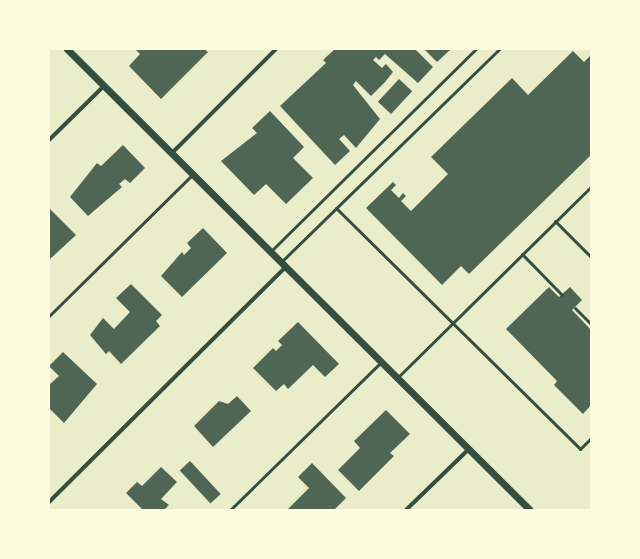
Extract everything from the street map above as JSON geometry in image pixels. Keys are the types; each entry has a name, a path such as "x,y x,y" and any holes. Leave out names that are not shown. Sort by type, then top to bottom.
{"street":[{"path":"67,49 282,266 469,448 530,510"},
{"path":"171,154 276,49"},
{"path":"49,140 104,86"},
{"path":"49,502 282,266"},
{"path":"406,510 469,448"}],"lane":[{"path":"270,253 476,49"},
{"path":"282,266 336,208 499,49"},
{"path":"49,316 192,175"},
{"path":"397,378 555,221 590,189"},
{"path":"336,208 580,449 591,438"},
{"path":"555,221 591,257"},
{"path":"522,254 562,295"},
{"path":"575,308 591,324"},
{"path":"230,510 380,362"}],"building":[{"path":"135,49 204,49 208,52 161,99 129,66 140,54"},
{"path":"335,49 415,49 433,67 418,83 385,54 379,60 376,57 373,60 382,68 386,64 393,72 371,96 356,81 353,85 380,119 356,148 344,135 339,139 350,151 335,165 280,106 326,63 323,60"},
{"path":"424,49 451,49 437,62"},
{"path":"573,51 584,62 591,55 591,155 469,274 461,266 442,285 366,208 393,182 396,185 391,190 399,198 403,193 406,196 401,201 411,211 448,174 431,157 512,78 528,95"},
{"path":"399,79 412,91 391,114 378,102"},
{"path":"270,111 304,147 293,158 313,178 286,204 266,184 254,195 221,161 257,133 252,128"},
{"path":"123,145 145,168 130,183 125,179 119,184 122,187 88,216 70,197 97,163 101,166"},
{"path":"50,209 76,235 49,260 49,210"},
{"path":"203,228 227,253 182,297 161,276 182,252 184,255 191,248 187,243"},
{"path":"131,284 162,315 156,321 160,326 121,364 109,351 106,354 90,335 103,318 114,329 130,312 116,298"},
{"path":"549,287 559,297 570,287 582,300 572,310 591,330 591,405 583,414 554,385 557,381 506,329"},
{"path":"298,322 339,364 325,377 313,365 288,389 284,384 276,391 253,368 273,348 276,351 282,345 278,341"},
{"path":"63,352 97,384 64,423 49,408 49,385 59,376 49,366"},
{"path":"237,396 251,411 213,447 194,426 219,401 228,404"},
{"path":"386,410 410,434 390,453 394,456 359,491 338,470 360,448 354,441"},
{"path":"190,461 221,494 210,503 180,471"},
{"path":"312,463 346,498 334,510 287,510 309,488 298,477"},
{"path":"161,467 177,482 161,499 169,505 164,510 143,510 126,493 137,482 142,486"}]}
